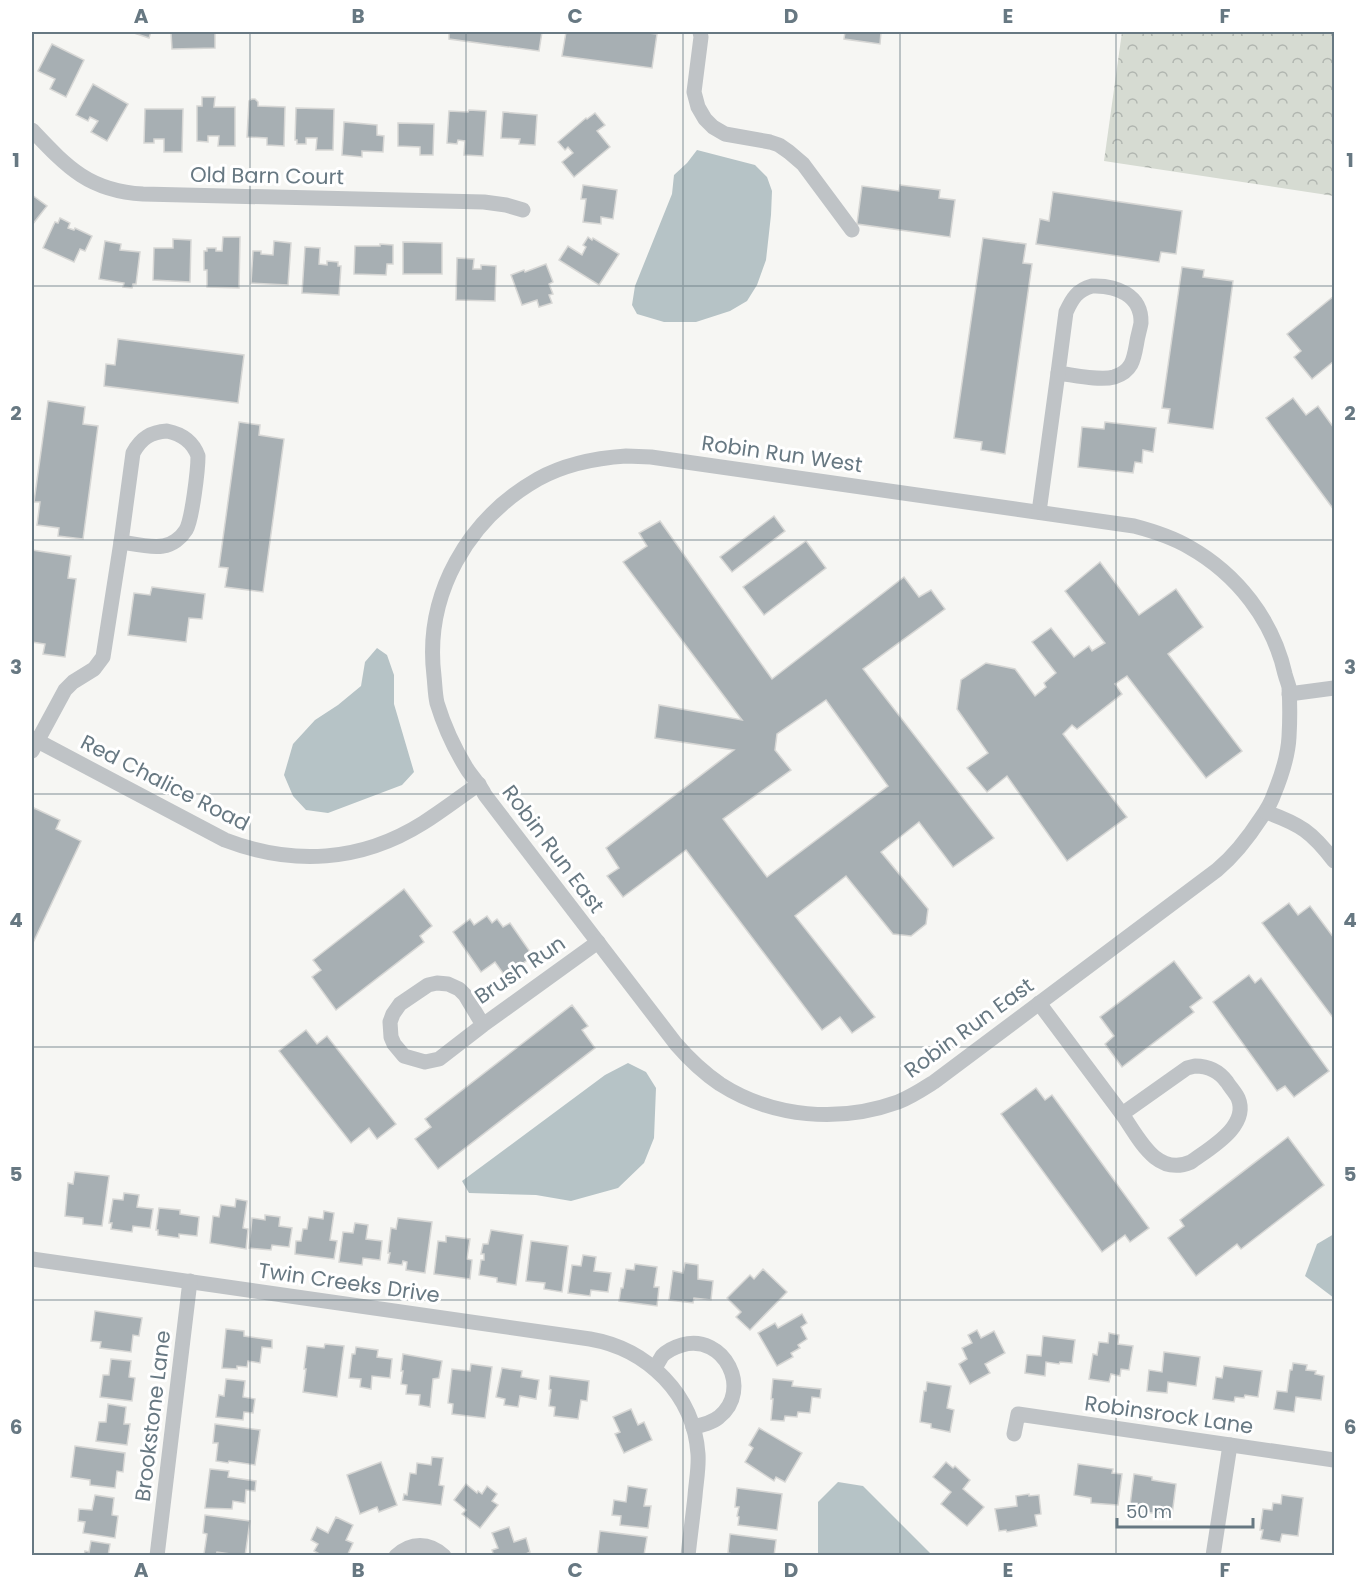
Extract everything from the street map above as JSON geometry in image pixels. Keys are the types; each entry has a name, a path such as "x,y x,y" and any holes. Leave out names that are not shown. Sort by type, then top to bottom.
{"street":[{"path":"700,32 694,92 698,107 705,119 725,134 764,141 789,152 803,164 852,230"},
{"name":"Old Barn Court","path":"32,130 62,162 75,172 100,185 125,192 484,202 523,210"},
{"path":"1039,512 1066,312 1069,304 1074,296 1088,287 1096,286 1120,290 1132,297 1139,308 1141,322 1133,363 1128,369 1110,378 1058,373"},
{"path":"34,744 65,690 94,669 103,657 133,453 137,445 150,434 167,431 183,436 195,448 198,456 186,531 176,541 162,546 121,542"},
{"name":"Robin Run West","path":"479,784 455,749 444,726 432,668 432,643 437,610 455,562 478,527 515,493 544,476 568,466 592,460 626,456 651,457 1134,526 1166,536 1203,555 1241,588 1274,637 1283,661 1289,694"},
{"path":"1289,694 1335,688"},
{"name":"Robin Run East","path":"479,784 675,1044 706,1073 727,1088 758,1102 790,1112 833,1115 858,1113 913,1095 934,1082 1217,870 1241,846 1266,812 1274,796 1287,754 1291,720 1289,694"},
{"name":"Red Chalice Road","path":"34,744 225,840 258,851 292,856 318,857 344,854 386,843 423,823 479,784"},
{"path":"1266,812 1289,820 1302,828 1317,840 1335,861"},
{"name":"Brush Run","path":"483,1025 465,995 459,989 444,983 428,985 400,1004 390,1022 391,1037 404,1056 425,1062 439,1059 598,942"},
{"path":"1039,1003 1153,1157 1163,1164 1175,1166 1191,1162 1229,1133 1238,1119 1240,1107 1238,1099 1222,1076 1209,1068 1195,1066 1187,1068 1122,1114"},
{"name":"Twin Creeks Drive","path":"32,1258 598,1340 624,1349 655,1368 679,1395 691,1418 698,1452 698,1469 688,1556"},
{"name":"Brookstone Lane","path":"157,1556 190,1281"},
{"path":"655,1368 662,1356 678,1346 689,1343 712,1347 729,1364 734,1384 732,1399 720,1416 708,1423 693,1427"},
{"name":"Robinsrock Lane","path":"1014,1434 1018,1414 1335,1460"},
{"path":"1213,1556 1230,1445"},
{"path":"396,1556 407,1547 424,1545 444,1556"}],"green space":[{"path":"1122,32 1334,32 1334,196 1104,161"}],"shaded area":[{"path":"697,150 755,165 767,177 772,191 766,260 757,285 747,301 730,311 696,322 664,322 637,314 632,305 635,286 672,194 674,175"},
{"path":"377,648 387,655 394,675 394,704 414,772 402,785 328,813 306,810 293,796 284,775 293,744 315,720 361,686 365,662"},
{"path":"628,1063 646,1072 656,1088 654,1138 644,1163 618,1188 571,1201 536,1195 469,1193 462,1181 605,1075"},
{"path":"1334,1234 1334,1298 1305,1276 1317,1244"},
{"path":"838,1482 863,1486 932,1555 818,1555 818,1502"}],"building":[{"path":"131,32 151,32 149,38"},
{"path":"171,32 215,32 215,48 172,49"},
{"path":"449,32 542,32 539,51 449,39"},
{"path":"566,32 657,34 652,68 562,56"},
{"path":"845,32 881,32 880,44 844,39"},
{"path":"52,44 84,60 66,97 50,89 55,79 38,71"},
{"path":"93,84 128,104 107,141 91,132 98,121 90,117 88,121 76,115"},
{"path":"202,97 215,97 214,107 235,107 235,146 218,146 219,136 208,136 208,142 197,141 197,106 202,106"},
{"path":"252,99 258,102 258,106 285,107 284,146 267,145 267,138 247,137 249,101"},
{"path":"296,108 334,109 333,150 316,150 317,138 306,138 306,144 297,144 295,140"},
{"path":"145,109 183,109 182,152 164,152 164,139 154,139 154,143 144,143"},
{"path":"469,110 486,111 483,156 464,155 465,141 458,140 457,144 447,143 449,111 468,112"},
{"path":"503,112 537,115 535,145 519,144 520,139 501,138"},
{"path":"595,113 605,125 597,131 610,147 574,177 562,162 573,153 568,147 565,150 558,142"},
{"path":"344,122 377,125 377,135 384,136 383,152 362,151 362,157 342,155"},
{"path":"398,123 434,124 433,155 420,155 420,147 398,146"},
{"path":"583,185 617,190 613,219 601,217 601,224 583,222 586,199 581,199"},
{"path":"900,185 940,190 939,198 955,200 950,237 857,224 862,186 899,191"},
{"path":"1053,192 1182,211 1176,254 1161,252 1159,262 1036,244 1040,219 1049,221"},
{"path":"32,195 47,206 32,225"},
{"path":"60,218 70,223 68,228 74,230 75,228 92,236 85,251 80,249 74,262 43,248 55,222 58,223"},
{"path":"223,237 240,237 239,288 207,287 204,251 207,251 207,248 216,248 216,251 222,251"},
{"path":"588,237 619,254 599,285 559,260 568,246 582,255 586,247 583,245"},
{"path":"983,238 1026,244 1023,263 1032,264 1005,454 981,450 982,442 954,438"},
{"path":"173,239 191,240 190,282 153,280 154,248 173,248"},
{"path":"105,241 121,244 120,250 140,252 136,284 133,284 132,288 123,287 124,283 99,279"},
{"path":"274,241 291,243 288,285 251,283 253,251 273,255"},
{"path":"403,242 442,243 442,274 403,274"},
{"path":"380,244 393,245 393,264 387,264 386,275 354,274 355,246 380,246"},
{"path":"305,247 320,248 319,264 327,265 327,261 338,262 338,266 341,266 339,295 302,293"},
{"path":"457,258 474,259 473,269 481,269 481,265 496,266 495,301 456,300"},
{"path":"546,264 553,282 549,284 553,294 549,295 552,303 539,307 537,300 522,305 511,275"},
{"path":"1182,267 1204,270 1203,277 1233,281 1213,429 1168,423 1170,409 1162,408"},
{"path":"1334,296 1334,361 1312,379 1294,357 1301,351 1287,334"},
{"path":"118,339 244,355 238,403 104,386 106,364 115,365"},
{"path":"1293,398 1306,415 1318,406 1334,428 1334,510 1266,418"},
{"path":"48,401 85,407 83,424 98,426 83,539 58,536 59,528 37,525 40,502 34,502"},
{"path":"239,422 260,425 259,435 284,439 263,592 225,587 228,568 219,567"},
{"path":"1105,422 1156,428 1153,452 1143,450 1142,463 1135,462 1133,473 1078,467 1082,427 1104,429"},
{"path":"774,516 785,531 732,572 720,557"},
{"path":"660,521 772,679 904,577 919,597 931,590 945,609 863,669 994,838 953,867 919,822 881,852 928,909 926,924 911,936 893,934 846,876 795,916 875,1017 852,1033 840,1017 822,1030 686,850 623,897 607,876 619,868 606,848 734,750 655,738 659,705 742,720 623,562 647,546 639,533","holes":["826,700 888,786 767,877 723,819 791,770 775,750 777,734"]},
{"path":"806,541 826,568 764,615 743,587"},
{"path":"32,550 71,556 68,578 76,579 65,657 43,654 45,644 32,642"},
{"path":"1100,562 1139,615 1176,589 1203,627 1168,654 1242,751 1206,778 1127,676 1115,684 1122,694 1077,729 1072,725 1063,734 1127,817 1067,861 1007,776 987,792 967,768 988,753 957,709 961,680 986,663 1015,669 1035,696 1046,687 1044,683 1056,673 1032,642 1051,628 1074,657 1089,646 1092,651 1105,643 1065,591"},
{"path":"152,587 205,594 202,619 189,618 186,642 128,635 134,593 150,595"},
{"path":"34,808 60,820 56,829 81,841 32,945 32,813"},
{"path":"404,889 432,926 420,936 424,942 336,1010 312,977 321,970 313,960"},
{"path":"1289,903 1298,915 1310,906 1334,938 1334,1019 1262,923"},
{"path":"487,916 492,923 497,919 503,927 510,923 533,956 505,976 495,962 481,972 453,932 470,919 474,925"},
{"path":"1174,961 1202,998 1190,1007 1194,1012 1122,1067 1105,1044 1114,1036 1100,1017"},
{"path":"1249,975 1255,983 1261,978 1329,1071 1294,1097 1285,1086 1277,1091 1213,1002"},
{"path":"572,1005 588,1026 582,1030 595,1048 438,1169 415,1139 431,1127 425,1119"},
{"path":"306,1030 317,1044 327,1036 396,1124 377,1139 369,1128 351,1143 279,1051"},
{"path":"1036,1088 1045,1100 1052,1095 1149,1228 1130,1242 1125,1235 1102,1252 1001,1114"},
{"path":"1288,1137 1324,1185 1241,1249 1237,1244 1196,1276 1168,1238 1184,1226 1180,1220"},
{"path":"75,1172 109,1176 102,1226 83,1224 83,1218 65,1216 68,1183 73,1184"},
{"path":"124,1193 139,1195 137,1207 153,1209 150,1228 133,1226 132,1232 111,1229 112,1223 109,1223 113,1199 123,1200"},
{"path":"236,1199 247,1201 243,1228 248,1229 246,1249 210,1243 213,1216 219,1217 221,1205 235,1207"},
{"path":"159,1208 180,1210 180,1214 199,1217 197,1236 179,1234 179,1238 158,1235 158,1230 156,1230"},
{"path":"324,1211 334,1213 330,1240 337,1241 334,1259 295,1254 296,1241 301,1241 303,1229 307,1229 309,1217 323,1219"},
{"path":"265,1215 280,1217 279,1226 292,1228 289,1247 272,1245 271,1250 249,1248 252,1218 265,1220"},
{"path":"398,1218 432,1222 425,1273 406,1270 407,1262 403,1261 402,1265 388,1263 391,1228 396,1229"},
{"path":"355,1223 368,1225 366,1239 382,1241 380,1260 363,1258 362,1265 339,1262 343,1232 353,1233"},
{"path":"491,1230 523,1235 516,1285 497,1282 497,1278 479,1275 481,1260 484,1260 484,1254 481,1254 483,1244 488,1244"},
{"path":"446,1236 470,1239 467,1259 472,1260 470,1279 434,1274 438,1241 446,1242"},
{"path":"531,1241 568,1246 562,1292 544,1289 545,1283 526,1281"},
{"path":"583,1255 596,1257 594,1271 611,1273 608,1292 591,1290 590,1296 568,1293 572,1265 581,1266"},
{"path":"685,1263 698,1265 698,1279 713,1281 711,1300 694,1298 693,1303 669,1300 673,1271 683,1273"},
{"path":"635,1264 657,1267 654,1287 659,1287 657,1306 619,1301 626,1269 634,1270"},
{"path":"763,1269 787,1292 750,1330 736,1317 741,1312 727,1298 750,1275 754,1279"},
{"path":"95,1311 142,1318 139,1336 133,1335 131,1352 100,1348 101,1342 91,1341"},
{"path":"802,1314 807,1323 801,1327 807,1339 798,1345 800,1348 791,1353 793,1357 777,1366 758,1333 775,1323 778,1328"},
{"path":"226,1329 244,1331 244,1336 272,1340 272,1348 262,1347 260,1363 248,1361 247,1367 222,1368"},
{"path":"977,1330 981,1338 994,1331 1005,1353 985,1364 990,1373 970,1384 959,1364 967,1359 962,1348 972,1343 968,1335"},
{"path":"1109,1333 1119,1335 1118,1344 1133,1346 1129,1370 1121,1369 1120,1376 1111,1374 1109,1382 1089,1379 1093,1354 1097,1355 1099,1342 1108,1343"},
{"path":"1043,1336 1075,1340 1072,1363 1046,1362 1045,1376 1025,1373 1027,1355 1041,1356"},
{"path":"325,1344 344,1346 337,1397 303,1392 307,1346 324,1348"},
{"path":"356,1347 378,1350 377,1357 392,1359 390,1378 372,1376 371,1389 360,1387 361,1379 349,1378 352,1354 355,1354"},
{"path":"1164,1352 1200,1357 1196,1386 1168,1382 1167,1393 1147,1391 1149,1370 1162,1372"},
{"path":"403,1354 442,1361 439,1378 433,1379 430,1407 419,1405 420,1395 406,1394 407,1385 401,1384"},
{"path":"111,1359 131,1361 129,1377 135,1378 132,1401 100,1397 103,1375 109,1375"},
{"path":"1293,1363 1307,1365 1306,1370 1316,1371 1315,1374 1324,1376 1321,1400 1296,1397 1294,1412 1274,1409 1277,1391 1287,1392"},
{"path":"471,1364 492,1367 485,1418 452,1414 453,1404 448,1403 452,1369 470,1371"},
{"path":"1224,1366 1262,1371 1258,1397 1245,1395 1244,1398 1235,1397 1234,1402 1213,1399 1216,1377 1222,1378"},
{"path":"502,1368 522,1371 521,1377 539,1380 536,1399 520,1396 518,1407 504,1405 505,1399 496,1397"},
{"path":"550,1376 589,1381 587,1401 581,1400 578,1419 554,1416 555,1407 549,1406"},
{"path":"226,1379 245,1381 243,1397 255,1399 253,1413 244,1412 243,1420 216,1417 219,1395 224,1396"},
{"path":"773,1379 793,1381 792,1386 821,1389 820,1398 812,1397 810,1413 798,1412 797,1417 785,1416 784,1421 771,1420"},
{"path":"927,1382 951,1386 947,1408 954,1410 950,1432 931,1428 931,1424 920,1422"},
{"path":"108,1404 126,1407 124,1424 130,1424 127,1445 96,1441 99,1422 106,1422"},
{"path":"631,1409 638,1425 644,1422 652,1440 624,1453 615,1434 620,1432 613,1417"},
{"path":"215,1424 260,1430 255,1465 216,1461 218,1443 213,1443"},
{"path":"759,1428 802,1453 785,1482 776,1477 774,1481 745,1462 753,1448 749,1445"},
{"path":"75,1446 125,1453 123,1472 117,1471 115,1488 90,1485 90,1480 71,1477"},
{"path":"432,1457 443,1458 439,1485 444,1486 441,1505 403,1500 404,1494 407,1495 410,1473 416,1474 417,1463 431,1465"},
{"path":"381,1462 397,1505 379,1512 377,1507 360,1514 347,1475"},
{"path":"946,1462 953,1468 955,1466 970,1480 963,1489 984,1507 967,1526 941,1504 951,1492 933,1477"},
{"path":"1078,1464 1113,1469 1112,1473 1122,1474 1118,1505 1091,1503 1091,1498 1074,1495"},
{"path":"210,1469 229,1471 228,1477 256,1481 255,1491 246,1490 245,1503 233,1501 232,1509 205,1508"},
{"path":"1134,1474 1176,1484 1172,1515 1143,1512 1144,1507 1130,1505"},
{"path":"466,1484 477,1493 478,1491 482,1494 487,1486 497,1494 492,1501 498,1505 480,1528 462,1514 466,1510 454,1500"},
{"path":"628,1486 647,1489 644,1506 651,1506 648,1528 620,1525 621,1516 612,1515 614,1500 626,1502"},
{"path":"737,1488 782,1494 777,1530 738,1525 739,1507 735,1507"},
{"path":"1029,1494 1029,1496 1039,1495 1041,1514 1035,1515 1037,1526 1007,1532 1006,1530 999,1531 995,1509 1017,1506 1016,1496"},
{"path":"95,1495 114,1498 112,1515 118,1516 115,1538 83,1533 85,1522 78,1521 79,1509 92,1510"},
{"path":"1282,1495 1303,1498 1298,1536 1282,1534 1280,1542 1261,1539 1263,1509 1272,1510 1273,1503 1281,1504"},
{"path":"205,1515 250,1521 245,1556 217,1552 216,1556 204,1554 207,1534 203,1533"},
{"path":"336,1517 353,1525 346,1540 353,1543 347,1556 323,1556 314,1551 318,1544 311,1540 317,1527 328,1533"},
{"path":"509,1527 514,1542 526,1538 530,1552 522,1556 494,1556 492,1550 498,1548 492,1533"},
{"path":"600,1531 647,1537 644,1555 597,1556"},
{"path":"730,1534 776,1540 774,1556 733,1556 728,1553"},
{"path":"91,1541 110,1544 108,1556 84,1556 85,1551 89,1552"}]}
